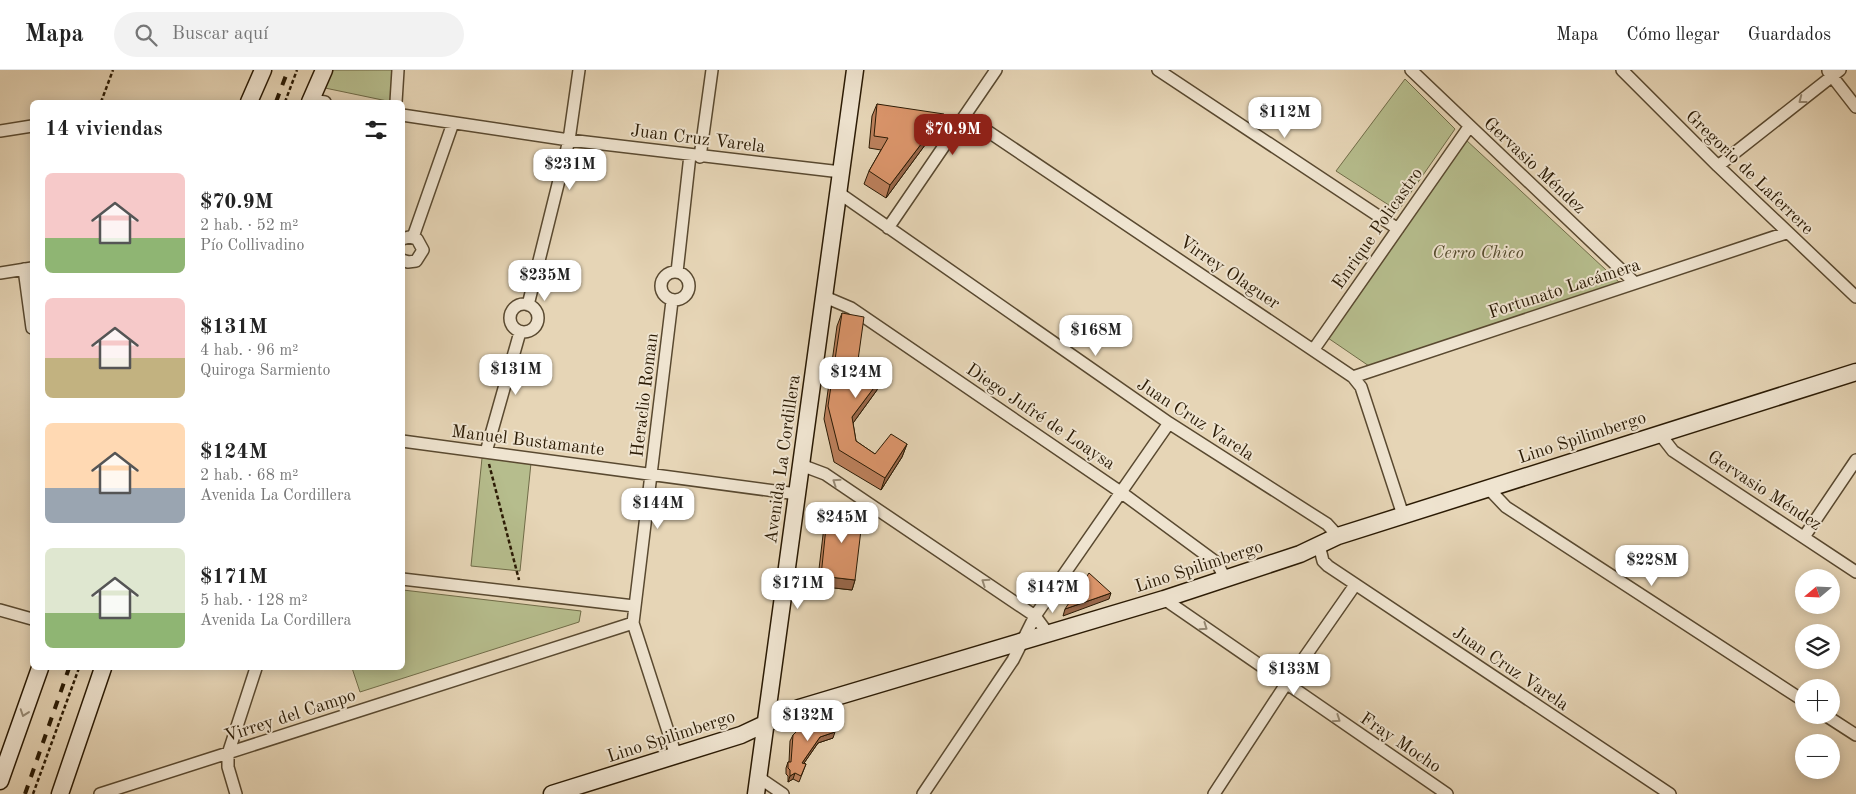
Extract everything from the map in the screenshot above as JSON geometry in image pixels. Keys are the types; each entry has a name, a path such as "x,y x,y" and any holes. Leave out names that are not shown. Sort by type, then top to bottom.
{"main road":[{"path":"250,100 263,70"},
{"path":"316,100 324,70"},
{"name":"Avenida La Cordillera","path":"756,794 855,70"},
{"name":"Lino Spilimbergo","path":"552,794 741,735 799,708 1050,635 1164,599 1319,545 1338,536 1658,433 1856,372"},
{"path":"0,781 39,670"},
{"path":"60,794 102,670"}],"street":[{"path":"396,100 398,70"},
{"path":"528,305 569,140 579,70"},
{"path":"677,272 695,156 712,70"},
{"path":"888,228 996,70"},
{"path":"1158,70 1398,229"},
{"name":"Gervasio Méndez","path":"1412,70 1469,127 1635,283"},
{"name":"Gregorio de Laferrere","path":"1622,70 1786,233 1856,296"},
{"path":"1718,166 1833,72 1856,107"},
{"name":"Juan Cruz Varela","path":"405,116 569,140 841,172"},
{"name":"Virrey Olaguer","path":"965,116 1353,377 1361,388 1403,515"},
{"path":"405,262 412,262 422,255 422,246 408,238 453,124"},
{"path":"0,131 30,126"},
{"name":"Enrique Policastro","path":"1314,350 1469,127"},
{"name":"Juan Cruz Varela","path":"839,192 1169,423 1327,524 1338,536"},
{"name":"Fortunato Lacámera","path":"1353,377 1786,233"},
{"path":"0,273 28,268 30,298"},
{"path":"677,272 686,277 690,286 682,299 672,301 664,297 660,284 665,276 677,272"},
{"name":"Diego Jufré de Loaysa","path":"825,297 851,308 1122,493 1217,563 1226,578"},
{"name":"Heraclio Roman","path":"672,301 633,623 676,756"},
{"path":"528,305 536,311 538,320 534,328 520,332 511,323 511,314 516,307 528,305"},
{"path":"486,452 520,332"},
{"path":"923,794 1013,660 1035,616 1169,423"},
{"name":"Gervasio Méndez","path":"1658,433 1673,451 1856,572"},
{"name":"Manuel Bustamante","path":"405,441 652,473 797,494"},
{"path":"1804,537 1856,460"},
{"path":"801,465 825,474 1035,616 1050,635"},
{"path":"1488,488 1506,507 1795,695"},
{"name":"Juan Cruz Varela","path":"1319,545 1323,561 1355,585 1670,794"},
{"path":"405,579 634,606"},
{"path":"1214,794 1286,684 1355,585"},
{"name":"Fray Mocho","path":"1164,599 1447,794"},
{"path":"0,610 30,618"},
{"name":"Virrey del Campo","path":"100,794 633,623"},
{"path":"236,794 228,767 228,754 255,670"},
{"path":"1839,724 1856,735"},
{"path":"758,777 783,794"}],"path":[{"path":"102,100 113,70"},
{"path":"286,100 297,70"},
{"path":"486,452 522,593"},
{"path":"33,794 78,670"}],"green space":[{"path":"333,70 394,70 392,100 382,100 325,88"},
{"path":"1405,79 1455,129 1398,211 1336,171"},
{"name":"Cerro Chico","path":"1465,139 1620,283 1369,366 1328,338"},
{"path":"482,458 531,463 520,571 471,566"},
{"path":"405,590 581,611 579,622 360,692 353,670 405,670"}],"building":[{"path":"877,104 944,114 890,185 869,171 888,138 874,136"},
{"path":"842,313 864,317 858,360 882,377 852,417 856,441 875,454 891,434 907,444 885,478 839,450 828,406"},
{"path":"828,508 863,513 855,580 821,576"},
{"path":"1089,573 1111,593 1065,609"},
{"path":"829,715 835,732 820,737 802,763 806,764 801,776 795,773 790,776 788,762 791,762 793,735 806,722"}],"railway":[{"path":"277,100 288,70"},
{"path":"25,794 68,670"}]}
